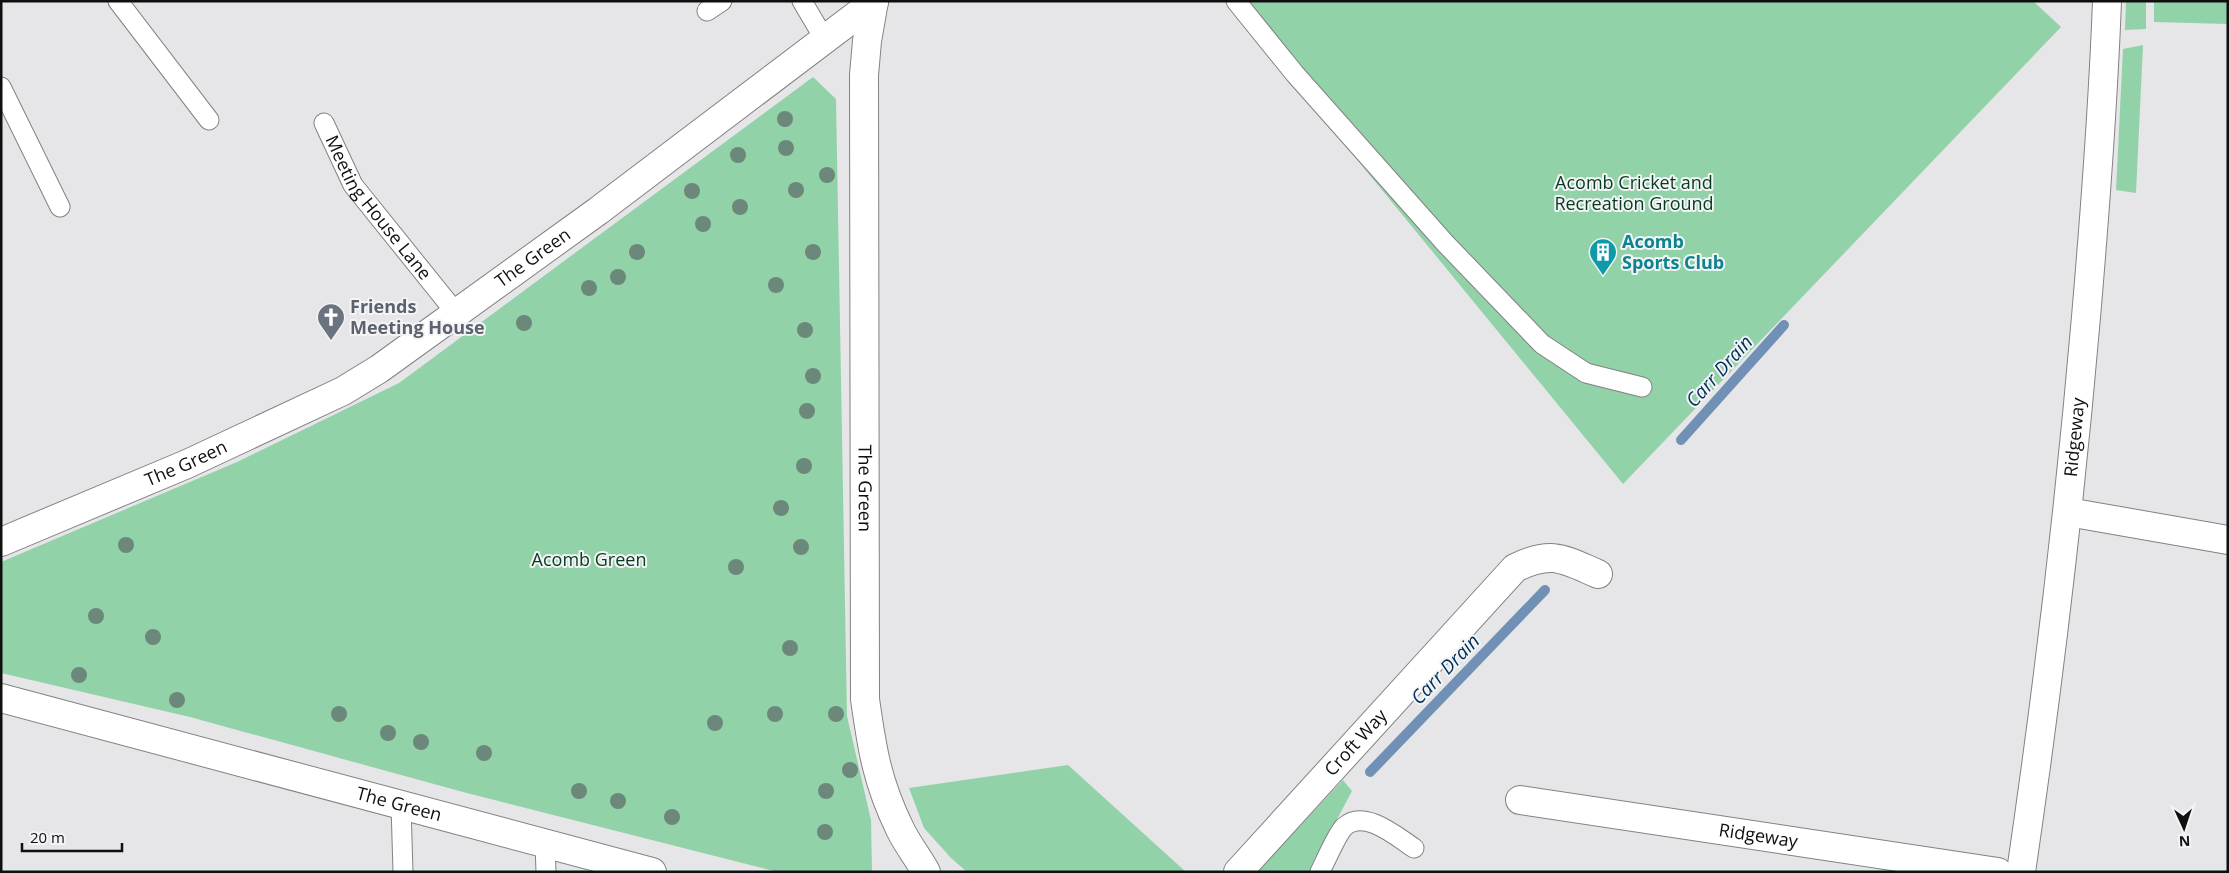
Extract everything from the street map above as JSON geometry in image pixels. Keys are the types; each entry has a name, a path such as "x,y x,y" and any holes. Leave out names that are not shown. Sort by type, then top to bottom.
{"street":[{"name":"Ridgeway","path":"2021,872 2068,512 2096,199 2107,1"},
{"name":"The Green","path":"1,542 187,464 343,391 379,369 598,211 874,2"},
{"name":"The Green","path":"874,2 867,41 864,75 865,699 872,752 882,790 901,831 926,872"},
{"path":"2068,512 2228,540"},
{"name":"Croft Way","path":"1238,872 1515,568 1534,559 1560,557 1598,574"},
{"name":"The Green","path":"1,698 652,872"},
{"name":"Ridgeway","path":"1520,800 1998,872"}],"lane":[{"path":"118,1 209,120"},
{"path":"802,1 825,40"},
{"path":"1236,1 1295,74 1444,243 1542,344 1586,372 1642,387"},
{"path":"1,87 60,207"},
{"name":"Meeting House Lane","path":"324,123 353,184 456,313"},
{"path":"401,805 404,872"},
{"path":"1320,872 1344,827 1358,822 1376,823 1414,848"},
{"path":"545,843 546,872"}],"green space":[{"name":"Acomb Cricket and Recreation Ground","path":"1227,1 2033,1 2061,27 1623,484"},
{"path":"2126,1 2146,1 2146,29 2125,30"},
{"path":"2154,1 2228,2 2228,24 2154,22"},
{"path":"2143,45 2136,193 2116,190 2123,49"},
{"name":"Acomb Green","path":"813,77 836,99 847,716 871,820 872,872 778,872 463,792 190,717 1,673 1,562 237,462 399,383"},
{"path":"1068,765 1186,872 967,872 951,858 924,828 909,788"},
{"path":"1343,780 1352,791 1309,872 1257,872"}],"waterway":[{"name":"Carr Drain","path":"1681,440 1784,325"},
{"name":"Carr Drain","path":"1370,772 1545,590"}],"place":[{"name":"Acomb Sports Club","path":"1603,276"},
{"name":"Friends Meeting House","path":"331,341"}]}
